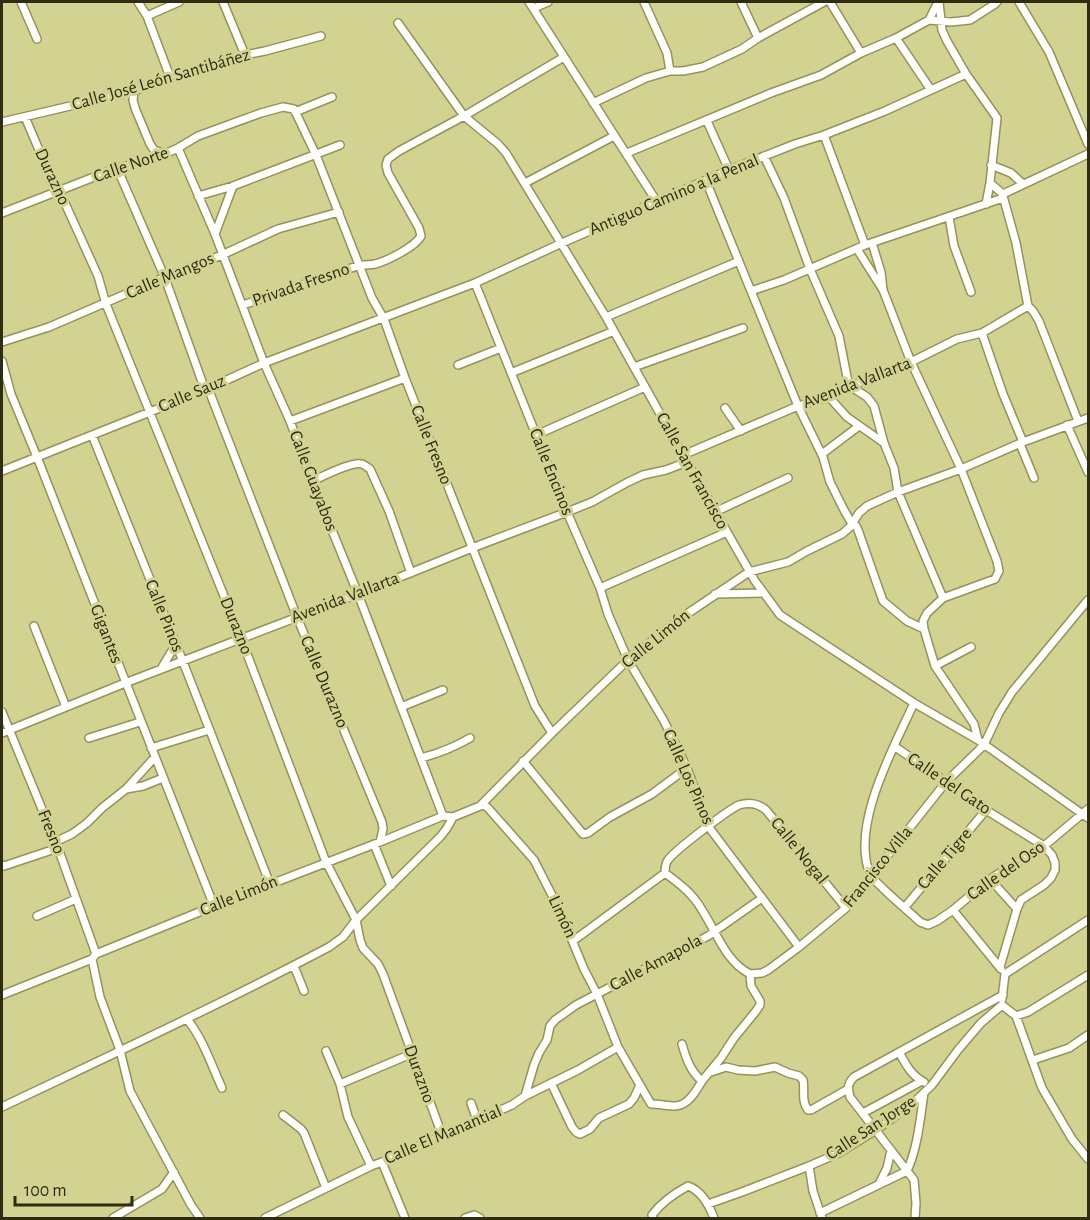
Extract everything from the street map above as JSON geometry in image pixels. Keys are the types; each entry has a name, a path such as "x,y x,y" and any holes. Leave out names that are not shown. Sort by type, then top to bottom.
{"street":[{"path":"21,2 37,39"},
{"path":"138,2 147,15 170,77"},
{"path":"147,15 179,2"},
{"path":"223,2 245,54"},
{"path":"548,2 531,5 657,202"},
{"path":"644,2 667,53 670,71"},
{"path":"741,2 758,38"},
{"path":"593,103 646,78 670,71 703,67 742,49 824,2 861,53"},
{"path":"929,20 938,2"},
{"path":"938,2 942,30 947,41 966,74 997,118 986,204"},
{"path":"627,153 771,93 821,75 929,20 970,20 997,2"},
{"path":"1019,2 1049,52 1089,144"},
{"name":"Calle San Francisco","path":"398,23 464,116 506,153 606,316 749,572 780,615 914,703 981,742 1087,814"},
{"name":"Calle José León Santibáñez","path":"2,122 134,91 170,77 245,54 266,51 321,36"},
{"path":"896,38 931,90"},
{"path":"464,116 564,57"},
{"name":"Antiguo Camino a la Penal","path":"384,319 475,283 729,170 885,111 966,74"},
{"path":"134,91 135,108 150,144 154,150 165,154"},
{"name":"Calle Norte","path":"2,213 117,168 154,159 178,148 198,135 261,112 283,107 295,110 332,98"},
{"name":"Calle Fresno","path":"295,110 316,154 372,298 384,319 405,378 535,706 552,733"},
{"name":"Privada Fresno","path":"243,305 360,265 374,264 413,245 421,236 419,228 388,173 386,165 388,159 464,116"},
{"name":"Durazno","path":"25,117 98,276 105,304 241,638 326,862 356,920 363,948 378,964 383,974 442,1136"},
{"path":"707,121 729,170"},
{"path":"824,135 881,272 883,290"},
{"path":"525,183 614,136"},
{"path":"142,161 150,144"},
{"path":"198,196 233,186 340,145"},
{"name":"Calle Guayabos","path":"178,148 215,234 264,363 290,421 443,816"},
{"path":"751,291 784,280 868,244 986,204 1023,184 1089,154"},
{"path":"764,156 784,198 810,269 839,336 850,386 867,397 874,406 884,443 894,468 898,492 943,598"},
{"path":"991,165 1011,173 1023,184"},
{"name":"Calle Durazno","path":"117,168 165,278 297,617 382,822 383,829 377,843"},
{"path":"706,181 798,406 822,454 830,482 852,524 858,530 884,601 907,621 924,629"},
{"path":"990,183 1003,196 1016,243 1028,306 1034,311 1039,321 1078,421"},
{"path":"215,234 233,186"},
{"name":"Calle Mangos","path":"2,342 49,327 222,255 278,229 339,212"},
{"path":"949,217 954,246 971,292"},
{"path":"857,249 883,290 911,362 961,469 997,561 999,571 995,579 943,598 927,613 923,621 935,666 974,724 981,742"},
{"path":"606,316 739,261"},
{"name":"Calle Encinos","path":"475,283 567,513 600,588 627,660"},
{"name":"Avenida Vallarta","path":"5,732 182,660 567,513 635,478 666,470 741,431 798,406 829,397 850,386 911,362 957,339 982,333 1028,306"},
{"name":"Calle Sauz","path":"2,471 207,389 264,363 384,319"},
{"path":"634,368 743,328"},
{"path":"511,373 614,331"},
{"path":"982,333 1034,478"},
{"path":"459,365 501,348"},
{"name":"Gigantes","path":"2,362 11,394 214,906"},
{"path":"290,421 405,378"},
{"path":"536,435 645,387"},
{"path":"829,397 847,417 884,443"},
{"path":"724,408 741,431"},
{"name":"Calle Limón","path":"2,995 214,906 443,816 453,817 480,806 627,660 681,618 749,572 788,562 842,534 867,506 1021,443 1089,418"},
{"path":"1067,425 1089,472"},
{"path":"822,454 859,426"},
{"name":"Calle Pinos","path":"92,435 270,884"},
{"path":"312,481 354,464 362,464 370,469 389,511 411,573"},
{"path":"715,512 789,478"},
{"path":"600,588 727,532"},
{"path":"715,594 764,593"},
{"name":"Francisco Villa","path":"750,974 768,970 846,908 981,742 1012,692 1089,600"},
{"path":"34,627 66,707"},
{"path":"161,669 176,644"},
{"path":"935,666 971,647"},
{"name":"Calle Los Pinos","path":"627,660 663,721 687,768 708,826 800,946"},
{"path":"401,707 443,690"},
{"name":"Calle del Gato","path":"914,703 894,746 986,810 1044,846"},
{"name":"Fresno","path":"2,712 5,732 57,845 76,899 94,957 100,997 120,1050 130,1091 200,1218"},
{"path":"89,738 140,722"},
{"path":"151,748 208,730"},
{"path":"421,758 442,753 470,738"},
{"path":"894,746 869,810 865,828 865,854 870,876 905,908"},
{"path":"2,865 57,845 126,789 155,757"},
{"path":"524,761 583,834 652,794 687,768"},
{"path":"126,789 143,786 164,777"},
{"name":"Calle Nogal","path":"708,826 733,809 746,804 760,806 766,810 846,908"},
{"name":"Limón","path":"480,806 488,808 530,854 559,909 618,1047 651,1104 683,1105 692,1097 702,1081"},
{"name":"Calle Tigre","path":"905,908 986,810"},
{"name":"Calle del Oso","path":"905,908 920,922 928,925 937,921 990,879 1044,846 1087,814"},
{"path":"2,1107 187,1019 329,947 343,937 356,920 441,836 453,817"},
{"path":"382,822 397,835"},
{"path":"573,940 665,873 666,862 669,858 708,826"},
{"path":"377,843 391,886"},
{"path":"1000,967 1021,900 1044,885 1055,870 1053,855 1044,846"},
{"path":"665,873 685,888 703,910 733,962 750,974 751,986 760,1000 756,1011 702,1081 686,1061 682,1044"},
{"path":"990,879 1017,909"},
{"name":"Calle Amapola","path":"525,1096 538,1053 547,1040 550,1026 555,1020 576,1005 715,932 762,898"},
{"path":"37,916 76,899"},
{"path":"953,910 1005,974 1002,1005 1016,1016 1046,1095 1072,1139 1089,1159"},
{"path":"1005,974 1089,920"},
{"path":"294,966 304,991"},
{"path":"1016,1016 1028,1012 1089,975"},
{"path":"915,1218 915,1182 850,1097 848,1083 854,1077 1003,995"},
{"path":"987,1004 992,1013"},
{"name":"Calle San Jorge","path":"708,1204 840,1153 876,1130 924,1093 981,1023 1002,1005"},
{"path":"187,1019 198,1033 222,1088"},
{"path":"1033,1060 1069,1048 1089,1035"},
{"name":"Calle El Manantial","path":"265,1218 371,1166 512,1105 618,1047"},
{"path":"326,1051 340,1084 348,1117 371,1166"},
{"path":"899,1053 909,1072 932,1085"},
{"path":"340,1084 411,1054"},
{"path":"708,1073 726,1067 755,1071 775,1067 795,1074 803,1080 803,1100 808,1110 848,1089"},
{"path":"863,1113 922,1081"},
{"path":"551,1083 572,1127 580,1134 590,1128 599,1118 629,1104 640,1085"},
{"path":"809,1166 813,1191 821,1216 907,1170 911,1161 924,1093"},
{"path":"471,1103 477,1120"},
{"path":"283,1115 304,1133 326,1188"},
{"path":"879,1184 887,1168 891,1150"},
{"path":"382,1162 406,1218"},
{"path":"113,1218 162,1189 174,1172"},
{"path":"653,1218 652,1215 657,1209 688,1186 697,1191 708,1204 714,1218"},
{"path":"465,1218 474,1215 480,1218"}]}
